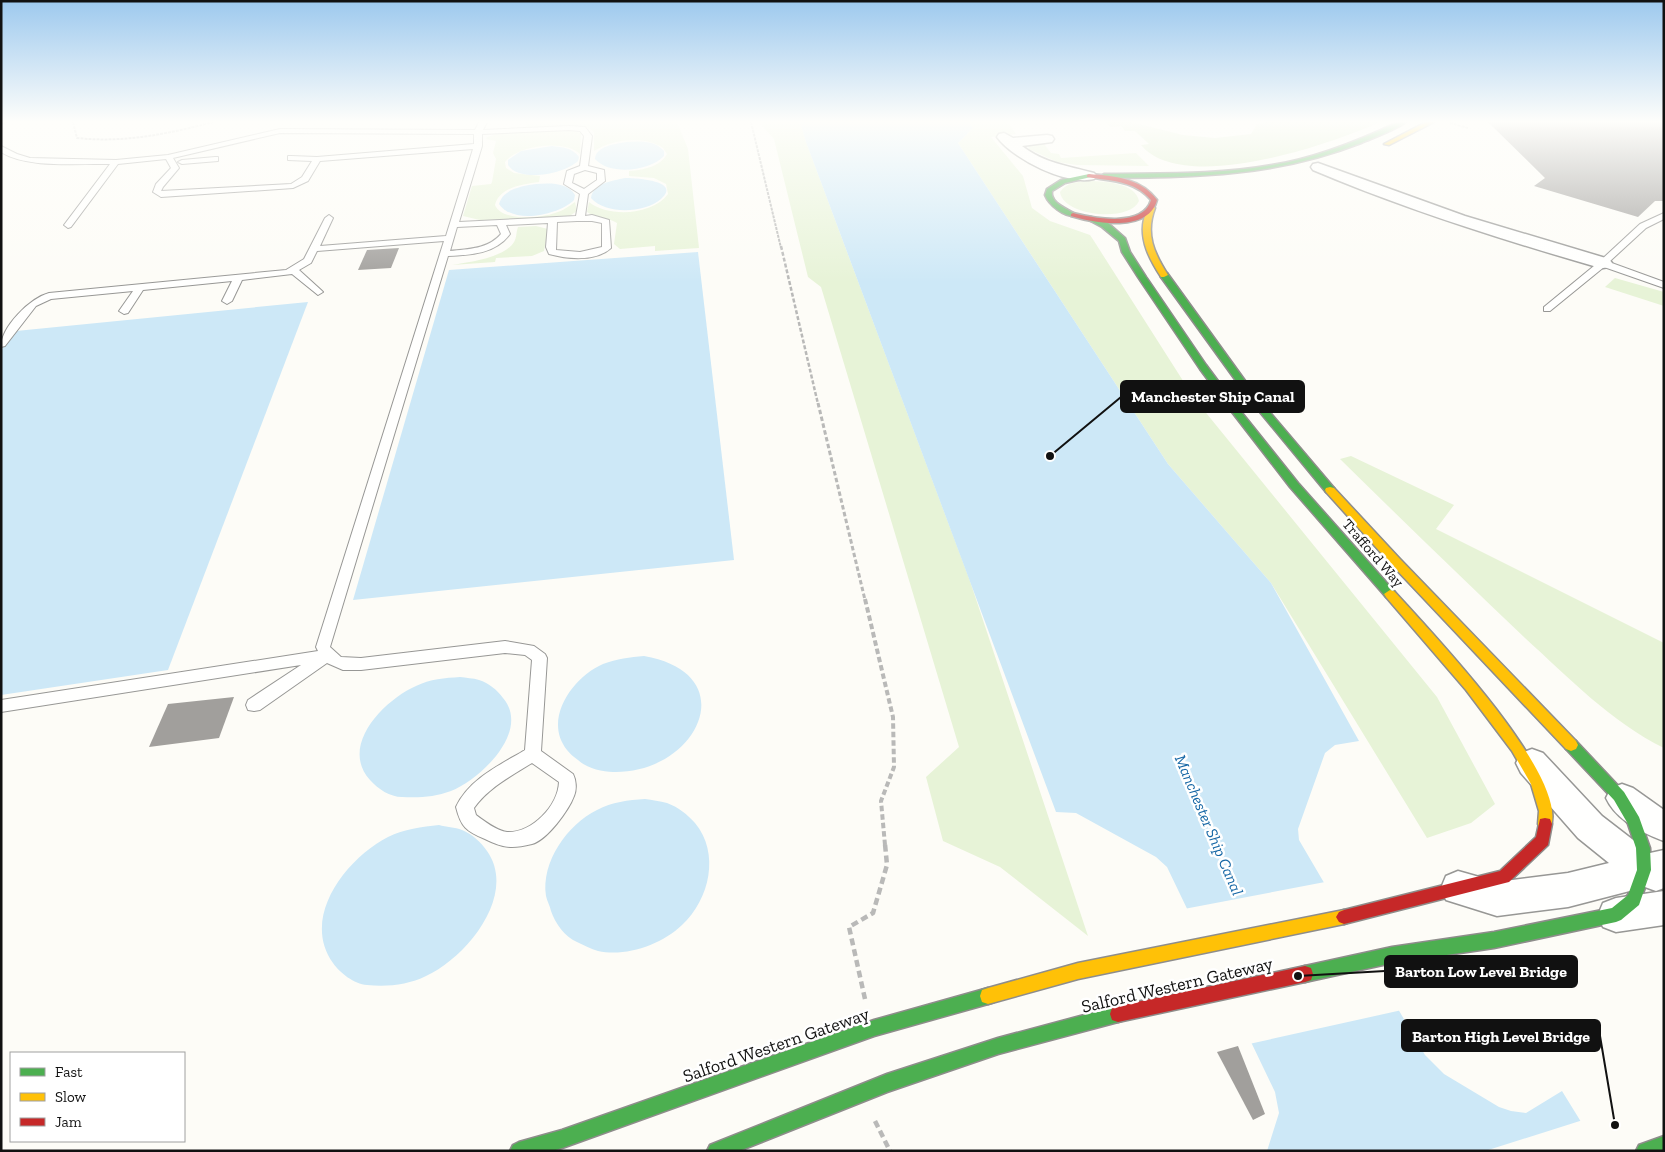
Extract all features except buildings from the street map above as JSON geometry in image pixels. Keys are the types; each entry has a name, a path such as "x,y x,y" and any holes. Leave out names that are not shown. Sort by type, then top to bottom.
{"main road":[{"path":"1096,176 1132,183 1143,189 1155,201 1145,214 1128,219 1106,220 1074,215 1058,206 1048,197 1049,190 1054,184 1062,180 1096,176 1105,176"},
{"path":"1179,187 1273,176"},
{"name":"Trafford Way","path":"1155,201 1145,229 1149,248 1165,277 1226,362 1273,423 1381,547 1619,796"},
{"name":"Trafford Way","path":"1089,218 1105,225 1122,240 1126,252 1142,277 1203,367 1235,410 1294,485 1470,686 1517,747 1537,782 1546,811 1543,840 1504,877 1458,888"},
{"path":"1616,915 1634,900 1657,871 1643,848 1634,822 1619,796"},
{"name":"Salford Western Gateway","path":"519,1151 562,1139 874,1028 1078,970 1366,912 1458,888"},
{"name":"Salford Western Gateway","path":"716,1151 887,1083 998,1046 1118,1014 1392,955 1494,940 1616,915"},
{"path":"1645,1151 1664,1145"}],"street":[{"path":"1040,176 1049,190"},
{"path":"1340,176 1382,193 1535,244 1603,263"},
{"path":"1517,747 1590,827 1657,871"},
{"path":"1619,796 1651,820 1664,826"},
{"path":"1458,888 1497,899 1568,890 1657,871"},
{"path":"1616,915 1664,908"}],"lane":[{"path":"68,225 106,176"},
{"path":"168,176 159,186 157,192 161,195 293,186 307,176"},
{"path":"469,176 323,647 327,655 339,664 361,664 505,647 529,650 540,658 533,754 542,763 557,770 567,779 566,794 553,816 532,836 505,840 468,820 465,807 472,796 493,779 533,754"},
{"path":"569,176 568,184 584,193"},
{"path":"580,220 584,193 601,180 601,176"},
{"path":"1546,309 1603,263 1643,226 1664,215"},
{"path":"1,344 33,304 49,296 273,275 293,270 308,261 329,218"},
{"path":"454,225 592,218 606,222 607,248 596,252 579,254 552,252 550,248 553,221"},
{"path":"445,254 476,251 495,245 506,234 501,224"},
{"path":"313,249 450,238"},
{"path":"1603,263 1664,285"},
{"path":"293,270 318,292"},
{"path":"227,301 238,278"},
{"path":"124,311 140,287"},
{"path":"254,705 327,655"},
{"path":"1,706 327,655"}],"path":[{"path":"764,176 893,717 894,767 881,801 887,865 873,913 848,927 861,986"}],"green space":[{"path":"493,176 540,176 539,182 520,185 501,194 495,205 505,214 522,217 541,216 563,210 575,202 577,211 568,217 488,222 463,216 472,186 491,184"},
{"path":"629,176 691,176 699,248 655,251 655,246 620,249 614,244 617,223 587,212 589,202 608,210 630,212 652,206 668,194 666,184 654,178"},
{"path":"783,176 819,176 970,581 1088,936 1000,867 943,841 926,777 959,747 821,287 808,277"},
{"path":"979,176 1023,176 1032,208 1050,221 1090,235 1194,398 1437,697 1495,804 1471,823 1427,838 1271,583 1168,464"},
{"path":"1086,181 1109,182 1125,186 1136,195 1139,201 1133,208 1110,214 1097,214 1072,207 1064,200 1060,192 1072,183"},
{"path":"536,226 548,229 544,251 532,256 496,258 495,262 452,265 494,256 514,242 518,227"},
{"path":"1615,278 1664,292 1664,306 1605,287"},
{"path":"1351,456 1454,505 1436,529 1664,643 1664,748 1608,712 1525,638 1340,459"}],"water":[{"path":"819,176 979,176 1168,464 1271,583 1359,741 1335,745 1325,753 1298,829 1299,840 1425,1055 1444,1074 1499,1107 1511,1111 1526,1113 1562,1091 1599,1151 1267,1151 1279,1113 1275,1092 1167,867 1156,857 1076,813 1056,812"},
{"path":"625,178 654,181 666,188 666,193 654,204 626,210 606,207 591,198 595,189 599,186"},
{"path":"552,184 568,188 575,195 574,200 558,210 536,216 515,214 499,204 504,195 509,192 519,187"},
{"path":"698,252 734,560 353,600 449,270"},
{"path":"308,302 168,670 1,695 1,350 16,331"},
{"path":"644,656 675,666 694,682 701,701 698,722 687,741 668,757 643,768 609,772 594,769 581,763 567,750 560,738 558,725 560,712 572,688 592,670 603,664"},
{"path":"460,677 477,679 489,685 503,698 510,711 511,725 507,739 499,752 476,776 463,785 439,795 402,797 393,796 380,789 370,780 362,767 360,753 362,739 369,726 391,702 416,686 432,680"},
{"path":"645,799 662,802 682,811 695,823 703,835 709,862 705,889 692,914 682,925 654,944 631,951 598,951 573,940 558,925 546,896 548,870 558,846 566,835 586,817 614,803"},
{"path":"439,825 459,829 473,836 487,851 495,868 496,887 492,905 483,923 457,955 426,976 397,985 382,986 362,984 352,980 336,967 324,945 322,927 325,908 333,891 357,859 388,837 400,832"}],"pier":[{"path":"1325,882 1402,1010 1249,1044 1184,909"},
{"path":"1583,1120 1602,1151 1485,1151"}],"traffic: fast":[{"path":"1073,215 1051,202 1048,195 1049,190 1063,181 1089,176"},
{"path":"1104,176 1119,176"},
{"path":"1089,218 1105,225 1122,240 1126,252 1142,277 1203,367 1235,410 1294,485 1390,594"},
{"path":"1164,275 1253,398 1330,490"},
{"path":"1305,974 1392,955 1494,940 1616,915 1634,900 1644,870 1643,848 1634,822 1619,796 1571,745"},
{"path":"519,1151 562,1139 874,1028 988,996"},
{"path":"716,1151 887,1083 998,1046 1118,1014"},
{"path":"1645,1151 1664,1145"}],"traffic: slow":[{"path":"1152,208 1148,217 1146,234 1154,259 1164,275"},
{"path":"1330,490 1571,745"},
{"path":"1390,594 1470,686 1517,747 1537,783 1546,811 1545,824"},
{"path":"988,996 1078,971 1344,917"}],"traffic: jam":[{"path":"1073,215 1093,220 1114,221 1135,218 1152,208 1154,200 1142,188 1125,181 1089,176"},
{"path":"1344,917 1504,877 1543,840 1545,824"},
{"path":"1118,1014 1305,974"}],"place":[{"name":"Manchester Ship Canal","path":"1050,456"},
{"name":"Barton Low Level Bridge","path":"1298,976"},
{"name":"Barton High Level Bridge","path":"1615,1125"}]}
